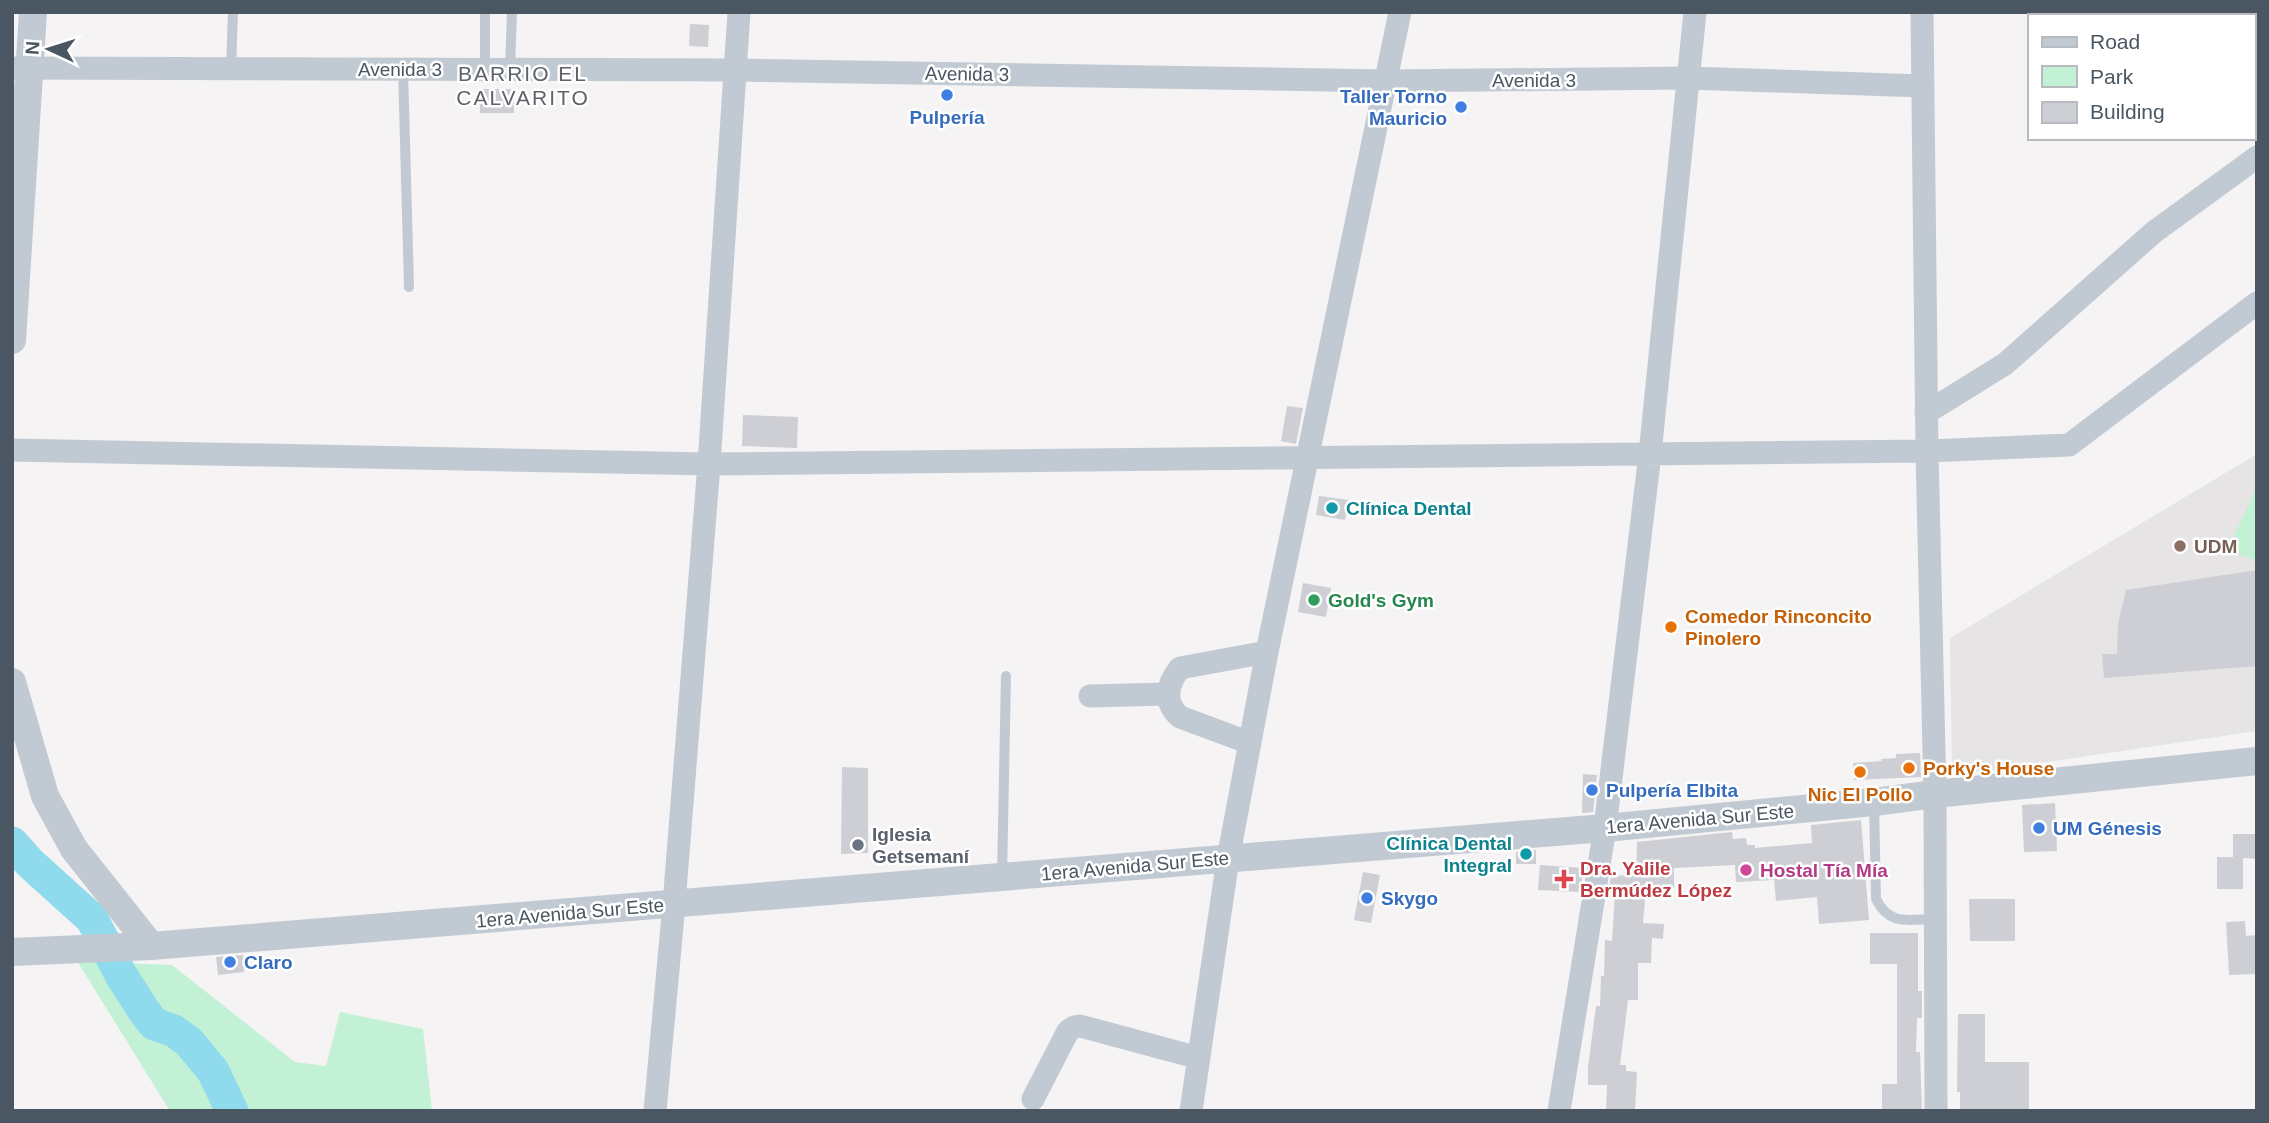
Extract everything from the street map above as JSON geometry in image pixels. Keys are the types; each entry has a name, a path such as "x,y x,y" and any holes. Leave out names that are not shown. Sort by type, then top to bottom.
{"street":[{"path":"12,340 21,68 33,12"},
{"path":"655,1111 709,464 739,12"},
{"path":"1191,1111 1228,859 1266,652 1387,81 1399,12"},
{"path":"1559,1111 1605,828 1650,454 1695,12"},
{"path":"1922,12 1926,413 1935,794 1936,1111"},
{"name":"Avenida 3","path":"21,68 735,70 1387,81 1689,78 1922,86"},
{"path":"1926,413 2005,364 2154,232 2257,157"},
{"path":"12,450 709,464 1927,451 2069,445 2257,303"},
{"path":"1250,743 1180,717 1172,710 1167,694 1171,679 1180,668 1266,652"},
{"path":"12,682 45,796 74,849 141,947"},
{"path":"1090,696 1167,694"},
{"name":"1era Avenida Sur Este","path":"12,951 141,947 1605,828 2257,761"},
{"path":"1033,1099 1068,1031 1073,1027 1199,1058"}],"lane":[{"path":"231,68 233,12"},
{"path":"485,12 485,69"},
{"path":"510,69 512,12"},
{"path":"403,69 409,287"},
{"path":"1002,877 1006,676"},
{"path":"1874,802 1876,899 1883,912 1897,919 1936,919"}],"shaded area":[{"name":"UDM","path":"2257,454 2257,731 1952,776 1950,638"}],"green space":[{"path":"2257,487 2257,561 2227,550"},
{"path":"77,961 172,965 295,1062 326,1066 340,1012 423,1029 432,1111 170,1111"}],"building":[{"path":"690,24 709,25 708,47 689,46"},
{"path":"480,89 514,89 514,113 480,113"},
{"path":"1287,406 1303,408 1296,444 1281,441"},
{"path":"743,415 798,417 797,448 742,446"},
{"name":"Clínica Dental","path":"1319,496 1348,500 1345,520 1316,515"},
{"path":"2257,570 2257,666 2104,678 2102,654 2117,654 2118,624 2126,590"},
{"name":"Gold's Gym","path":"1303,583 1331,588 1326,617 1298,612"},
{"path":"1920,753 1921,777 1854,780 1853,763 1882,761 1881,759 1896,758 1896,754"},
{"path":"842,767 868,768 868,853 841,854"},
{"name":"Pulpería Elbita","path":"1583,774 1597,775 1593,812 1582,813"},
{"name":"UM Génesis","path":"2055,803 2057,851 2024,852 2022,805"},
{"path":"1861,820 1869,920 1819,924 1817,897 1776,901 1774,880 1736,882 1735,865 1674,868 1674,888 1646,889 1643,923 1664,924 1663,939 1652,938 1651,963 1638,963 1638,1000 1628,1000 1620,1065 1626,1065 1626,1071 1637,1072 1635,1111 1606,1111 1607,1085 1588,1085 1588,1067 1596,1006 1600,1006 1605,940 1612,941 1615,894 1608,894 1611,876 1636,875 1637,842 1732,832 1733,839 1746,838 1747,845 1755,845 1755,848 1812,843 1811,825"},
{"path":"2233,834 2257,834 2257,859 2243,858 2243,889 2217,889 2217,857 2233,857"},
{"name":"Clínica Dental Integral","path":"1536,850 1536,864 1516,864 1516,852"},
{"name":"Dra. Yalile Bermúdez López","path":"1540,865 1584,868 1580,892 1538,890"},
{"name":"Skygo","path":"1363,872 1380,875 1371,923 1354,920"},
{"path":"1969,899 2015,899 2015,941 1970,941"},
{"path":"2245,921 2246,936 2257,935 2257,974 2229,975 2226,922"},
{"path":"1870,933 1918,933 1918,991 1922,991 1922,1018 1917,1018 1916,1052 1920,1052 1922,1111 1882,1111 1882,1084 1897,1084 1897,964 1870,964"},
{"name":"Claro","path":"243,955 244,972 218,975 216,957"},
{"path":"1958,1014 1985,1014 1985,1062 2029,1062 2029,1111 1960,1111 1960,1092 1957,1092"}],"waterway":[{"path":"12,843 30,863 92,919 121,975 144,1011 154,1024 174,1031 189,1042 213,1071 232,1111"}],"place":[{"name":"Pulpería","path":"947,95"},
{"name":"Taller Torno Mauricio","path":"1461,107"},
{"name":"Clínica Dental","path":"1332,508"},
{"name":"UDM","path":"2180,546"},
{"name":"Gold's Gym","path":"1314,600"},
{"name":"Comedor Rinconcito Pinolero","path":"1671,627"},
{"name":"Porky's House","path":"1909,768"},
{"name":"Nic El Pollo","path":"1860,772"},
{"name":"Pulpería Elbita","path":"1592,790"},
{"name":"UM Génesis","path":"2039,828"},
{"name":"Iglesia Getsemaní","path":"858,845"},
{"name":"Clínica Dental Integral","path":"1526,854"},
{"name":"Hostal Tía Mía","path":"1746,870"},
{"name":"Dra. Yalile Bermúdez López","path":"1564,879"},
{"name":"Skygo","path":"1367,898"},
{"name":"Claro","path":"230,962"}],"district":[{"name":"BARRIO EL CALVARITO","path":"523,85"}]}
